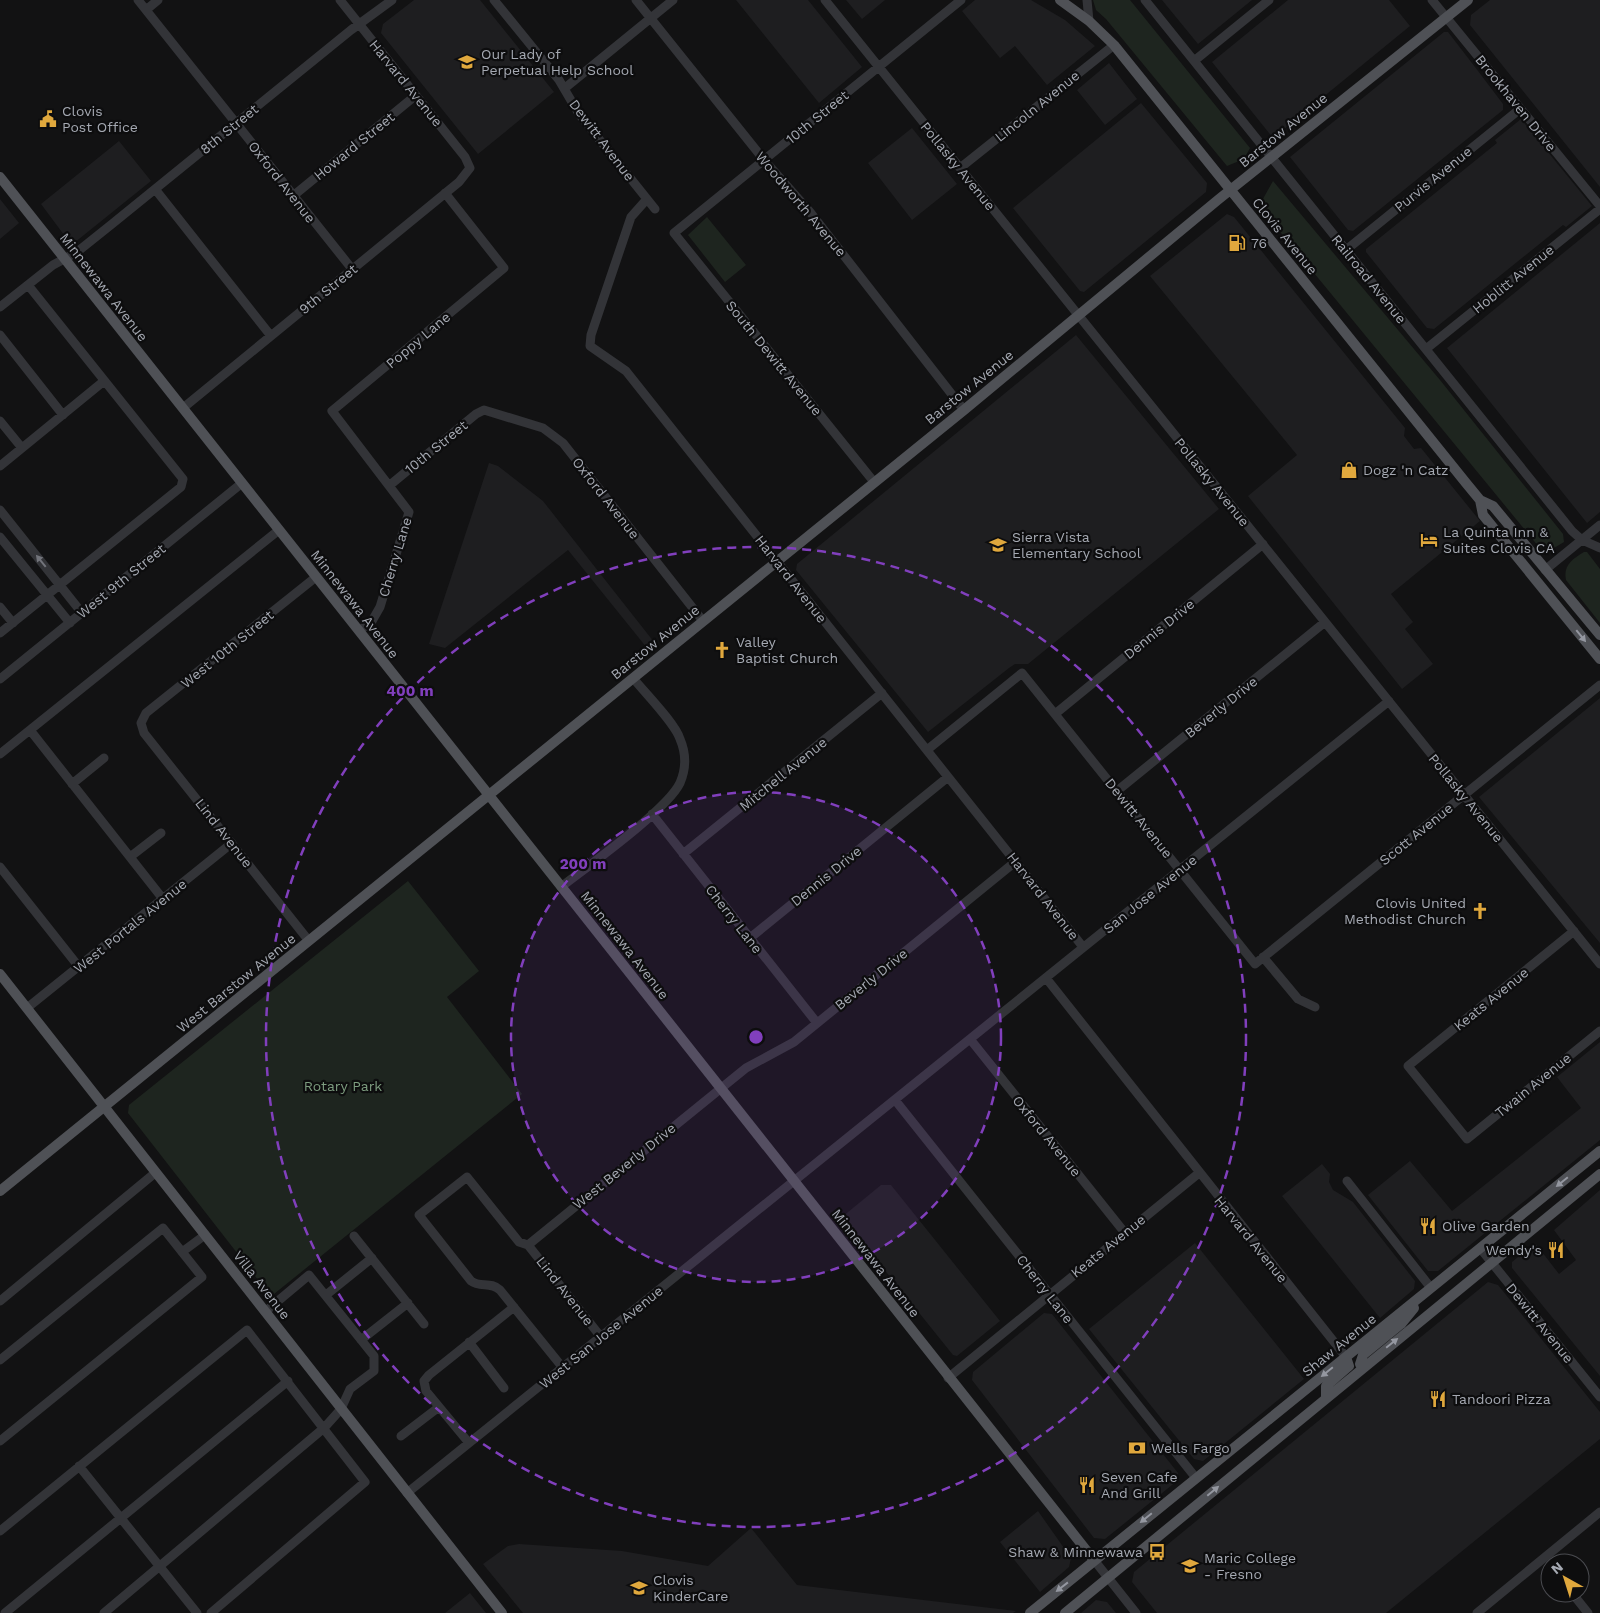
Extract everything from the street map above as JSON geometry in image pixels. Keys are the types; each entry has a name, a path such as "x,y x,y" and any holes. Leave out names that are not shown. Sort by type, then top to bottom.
{"main road":[{"name":"Clovis Avenue","path":"1060,0 1089,21 1114,45 1480,500 1493,506 1600,636"},
{"name":"Barstow Avenue","path":"489,796 964,410 1230,190 1468,0"},
{"name":"Minnewawa Avenue","path":"0,177 948,1378 1094,1560"},
{"name":"Clovis Avenue","path":"1480,500 1483,514 1492,526 1600,659"},
{"path":"1492,526 1514,541 1534,567 1545,570"},
{"path":"1538,582 1542,579 1547,582 1570,609 1600,636"},
{"name":"West Barstow Avenue","path":"0,1192 489,796"},
{"name":"Villa Avenue","path":"0,974 502,1613"},
{"name":"Shaw Avenue","path":"1030,1613 1600,1151"},
{"path":"1064,1613 1600,1174"},
{"path":"1362,1368 1360,1364 1363,1355 1401,1324 1431,1288"},
{"path":"1326,1397 1326,1386 1348,1366 1346,1357"}],"street":[{"name":"Oxford Avenue","path":"138,0 352,269"},
{"path":"146,10 158,0"},
{"name":"Harvard Avenue","path":"340,0 465,157 470,168"},
{"name":"8th Street","path":"0,307 52,265 84,247 359,24 392,0"},
{"name":"Dewitt Avenue","path":"494,0 565,88 578,114 655,209"},
{"name":"Woodworth Avenue","path":"636,0 764,160 810,212 964,410"},
{"path":"565,88 673,0"},
{"name":"Pollasky Avenue","path":"825,0 1600,964"},
{"name":"10th Street","path":"674,233 961,0"},
{"path":"1087,0 1089,21"},
{"name":"Railroad Avenue","path":"1145,0 1572,531 1582,540 1600,548"},
{"path":"1194,61 1269,0"},
{"name":"Brookhaven Drive","path":"1432,0 1600,207"},
{"name":"Lincoln Avenue","path":"960,168 1114,45"},
{"name":"Howard Street","path":"293,196 415,96"},
{"name":"Purvis Avenue","path":"1346,250 1520,108"},
{"name":"9th Street","path":"183,408 459,182 470,168"},
{"path":"155,189 271,336"},
{"name":"Poppy Lane","path":"332,411 504,268 445,193"},
{"name":"Harvard Avenue","path":"647,200 630,217 591,335 590,346 626,371 1084,947"},
{"name":"Hoblitt Avenue","path":"1426,349 1600,207"},
{"name":"South Dewitt Avenue","path":"674,233 874,482"},
{"path":"0,633 181,487 182,479 28,285"},
{"path":"0,335 63,415"},
{"path":"0,466 104,381"},
{"name":"Oxford Avenue","path":"484,410 543,428 563,443 703,621"},
{"name":"10th Street","path":"390,485 476,414 484,410"},
{"name":"Cherry Lane","path":"332,411 409,512 408,521 380,607 372,621 360,632"},
{"path":"0,421 22,448"},
{"name":"West 9th Street","path":"0,679 242,483"},
{"path":"0,510 82,613"},
{"path":"1545,570 1600,525"},
{"path":"0,754 279,530"},
{"path":"0,537 70,623"},
{"name":"Dennis Drive","path":"1055,714 1262,544"},
{"name":"West 10th Street","path":"141,723 146,713 316,577"},
{"path":"0,607 13,623"},
{"name":"Beverly Drive","path":"1117,792 1325,622"},
{"name":"Dewitt Avenue","path":"927,750 1022,673 1255,964"},
{"path":"561,887 665,803 679,784 683,774 684,752 680,736 634,678"},
{"name":"Scott Avenue","path":"1255,964 1600,685"},
{"name":"Mitchell Avenue","path":"684,854 882,693"},
{"name":"San Jose Avenue","path":"794,1181 1389,701"},
{"name":"Lind Avenue","path":"141,723 144,733 309,941"},
{"path":"30,730 163,899"},
{"path":"72,784 104,758"},
{"name":"Dennis Drive","path":"750,938 948,777"},
{"name":"Cherry Lane","path":"652,814 817,1023"},
{"path":"130,857 162,833"},
{"name":"West Portals Avenue","path":"27,1008 232,843"},
{"name":"Beverly Drive","path":"720,1088 746,1068 794,1042 1015,862"},
{"path":"0,867 79,967"},
{"name":"Keats Avenue","path":"1467,1139 1408,1066 1574,931"},
{"path":"1263,957 1298,999 1315,1007"},
{"name":"Harvard Avenue","path":"1046,978 1346,1357"},
{"name":"Twain Avenue","path":"1467,1139 1600,1031"},
{"name":"Oxford Avenue","path":"970,1039 1125,1232"},
{"name":"West Beverly Drive","path":"528,1245 720,1088"},
{"name":"Cherry Lane","path":"895,1100 1196,1478"},
{"path":"0,1301 155,1173"},
{"name":"Keats Avenue","path":"948,1378 1199,1173"},
{"name":"Lind Avenue","path":"514,1308 496,1286 480,1285 471,1281 419,1215 467,1177 519,1242 528,1245 601,1337"},
{"name":"West San Jose Avenue","path":"407,1493 794,1181"},
{"path":"1347,1181 1431,1288"},
{"path":"0,1360 162,1228 202,1277 0,1441"},
{"path":"182,1252 205,1235"},
{"path":"354,1236 424,1324"},
{"name":"Dewitt Avenue","path":"1480,1248 1600,1397"},
{"path":"326,1295 372,1258"},
{"path":"104,1613 324,1428 340,1409 350,1389 374,1372 374,1356 309,1275 266,1311"},
{"path":"361,1340 408,1303"},
{"path":"469,1444 426,1390 424,1381 469,1342 514,1308 563,1368"},
{"path":"0,1532 247,1330 365,1482 211,1613"},
{"path":"469,1342 504,1388"},
{"path":"5,1613 288,1381"},
{"path":"401,1436 440,1407"},
{"path":"79,1466 197,1613"},
{"path":"1550,1553 1600,1512"},
{"name":"Minnewawa Avenue","path":"1094,1560 1136,1613"},
{"path":"1477,1613 1540,1561"},
{"path":"1580,1603 1588,1613"}],"shaded area":[{"name":"Our Lady of Perpetual Help School","path":"414,0 480,0 554,92 478,154 381,33 383,24"},
{"path":"736,0 808,0 862,67 819,103"},
{"path":"846,0 885,0 862,19"},
{"path":"975,0 1031,0 1065,20 1095,46 1047,85 1015,46 1000,58 962,11"},
{"path":"1162,0 1252,0 1198,44"},
{"path":"1288,0 1389,0 1410,26 1273,138 1212,62"},
{"path":"1490,0 1600,0 1600,187 1470,25 1471,15"},
{"path":"1444,32 1448,32 1503,104 1503,110 1353,231 1348,230 1290,157"},
{"path":"1109,63 1137,99 1105,125 1077,90"},
{"path":"1141,103 1207,183 1206,192 1084,292 1080,291 1013,208"},
{"path":"1521,119 1592,206 1566,227 1563,225 1434,329 1427,328 1366,252 1366,249 1497,143 1495,140"},
{"path":"912,128 957,184 912,220 868,163"},
{"path":"119,141 151,181 74,243 70,243 41,204"},
{"path":"0,199 19,223 0,239"},
{"path":"1227,214 1234,217 1405,428 1404,436 1414,449 1421,448 1480,521 1391,594 1413,622 1405,629 1433,664 1402,689 1248,496 1297,455 1150,276"},
{"path":"1600,223 1600,512 1587,523 1447,348"},
{"name":"Sierra Vista Elementary School","path":"1076,335 1219,509 1028,664 1015,664 1009,668 928,732 796,570 797,564"},
{"path":"489,463 498,466 543,501 654,642 647,648 568,550 445,648 429,644"},
{"path":"1600,698 1600,943 1479,797"},
{"path":"1600,1042 1600,1140 1438,1271 1428,1271 1368,1195 1410,1161 1452,1211 1581,1108 1557,1077"},
{"path":"1322,1164 1330,1174 1329,1182 1333,1190 1353,1202 1415,1281 1414,1289 1380,1318 1282,1196"},
{"path":"881,1185 891,1185 1000,1321 957,1356 953,1355 842,1217"},
{"path":"1600,1190 1600,1376 1512,1268 1512,1262 1535,1243 1559,1274 1576,1260 1554,1230"},
{"path":"1195,1243 1304,1379 1203,1461 1194,1459 1089,1329"},
{"path":"1488,1282 1498,1285 1600,1412 1600,1439 1386,1613 1157,1613 1132,1582 1134,1572"},
{"path":"1044,1313 1052,1314 1178,1473 1177,1481 1105,1539 1094,1538 972,1380 973,1372"},
{"path":"1038,1511 1071,1558 1069,1567 1040,1592 1000,1542"},
{"path":"751,1528 797,1585 1016,1611 1013,1613 523,1613 483,1564 508,1546 519,1544 622,1551 708,1566"},
{"path":"470,1593 486,1613 445,1613"},
{"path":"1096,1600 1107,1602 1116,1613 1081,1613"}],"green space":[{"path":"1093,0 1130,0 1250,148 1244,159 1227,166 1106,19 1096,10"},
{"path":"1273,181 1440,380 1563,534 1564,542 1549,551 1539,547 1259,206"},
{"path":"707,217 746,265 725,282 688,235"},
{"path":"1584,552 1587,552 1600,569 1600,623 1566,580 1565,575 1569,563"},
{"name":"Rotary Park","path":"408,881 479,971 447,997 522,1094 274,1294 269,1294 128,1113 129,1105"}],"place":[{"name":"Our Lady of Perpetual Help School","path":"467,62"},
{"name":"Clovis Post Office","path":"48,119"},
{"name":"76","path":"1237,243"},
{"name":"Dogz 'n Catz","path":"1349,470"},
{"name":"La Quinta Inn & Suites Clovis CA","path":"1429,540"},
{"name":"Sierra Vista Elementary School","path":"998,545"},
{"name":"Valley Baptist Church","path":"722,650"},
{"name":"Clovis United Methodist Church","path":"1480,911"},
{"name":"Olive Garden","path":"1428,1226"},
{"name":"Wendy's","path":"1556,1250"},
{"name":"Tandoori Pizza","path":"1438,1399"},
{"name":"Wells Fargo","path":"1137,1448"},
{"name":"Seven Cafe And Grill","path":"1087,1485"},
{"name":"Shaw & Minnewawa","path":"1157,1552"},
{"name":"Maric College - Fresno","path":"1190,1566"},
{"name":"Clovis KinderCare","path":"639,1588"}]}
